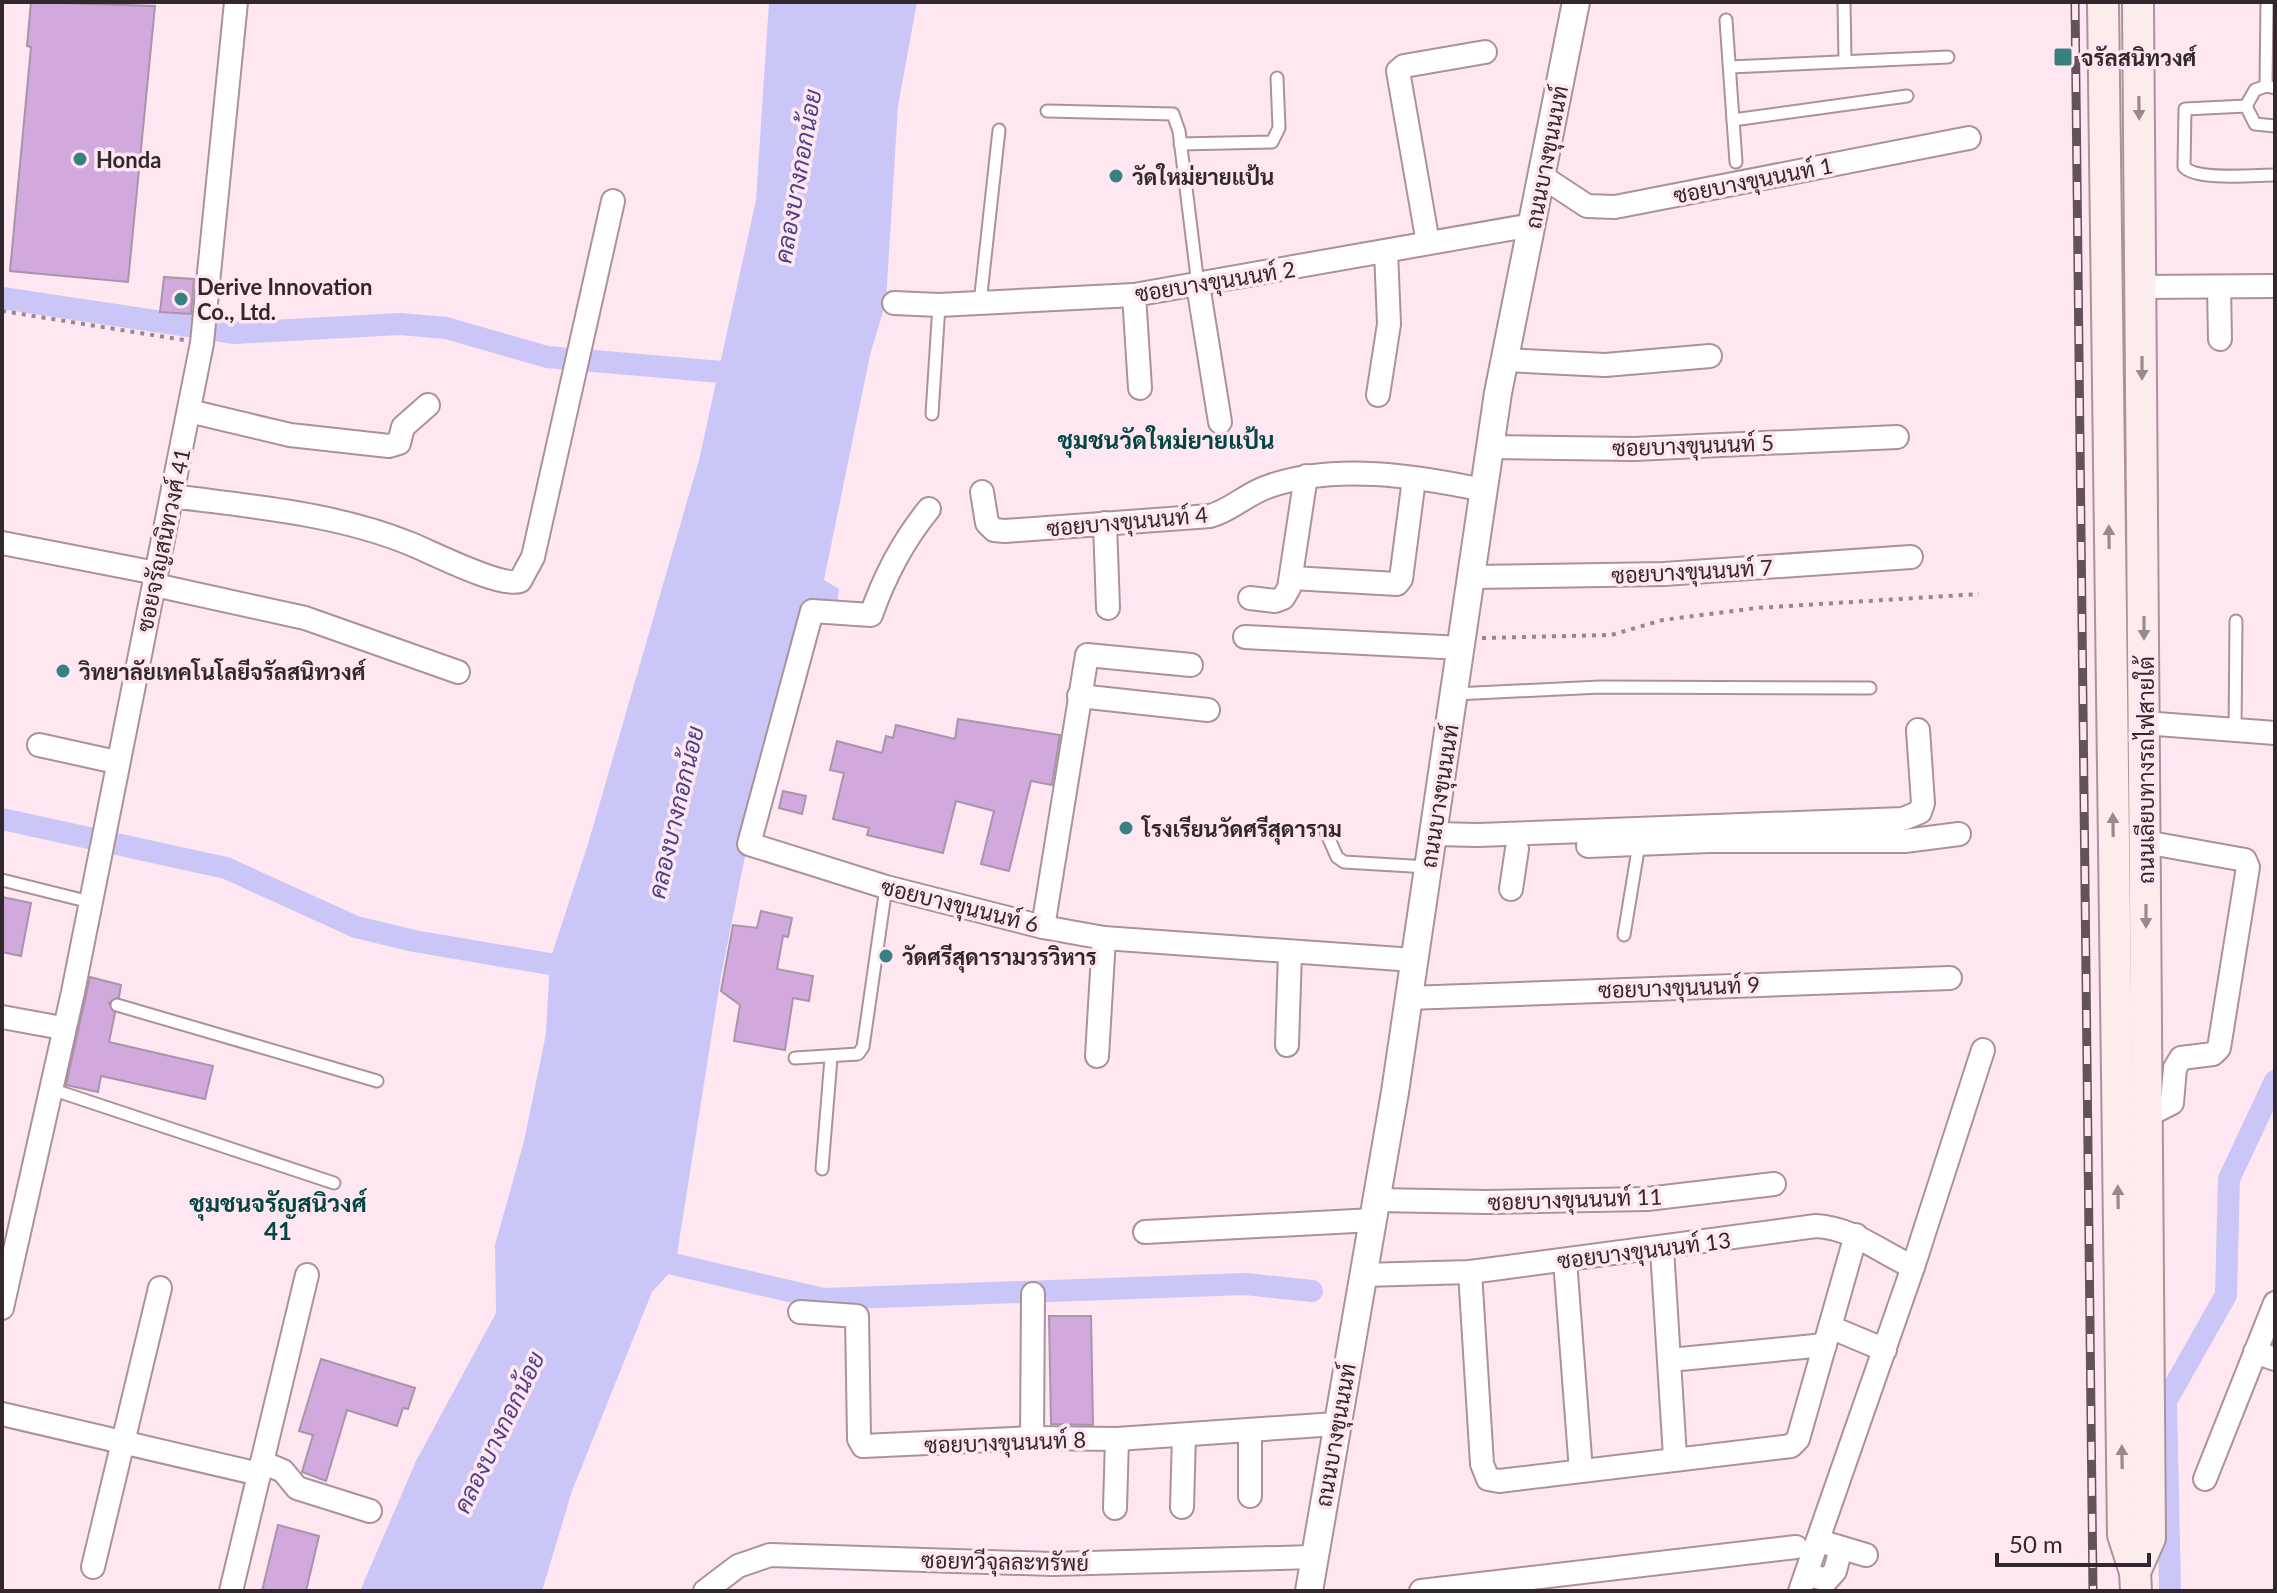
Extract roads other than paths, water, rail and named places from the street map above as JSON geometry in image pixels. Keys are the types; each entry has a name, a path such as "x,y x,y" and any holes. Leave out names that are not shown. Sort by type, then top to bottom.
{"main road":[{"name":"ถนนเลียบทางรถไฟสายใต้","path":"2103,2 2136,1536"},
{"name":"ถนนเลียบทางรถไฟสายใต้","path":"2136,1536 2147,1109 2138,2"},
{"path":"2136,1536 2136,1581"}],"street":[{"name":"ซอยจรัญสนิทวงศ์ 41","path":"2,1308 10,1238 51,1089 62,1028 79,994 97,858 202,343 236,2"},
{"name":"ถนนบางขุนนนท์","path":"1309,1591 1375,1210 1463,643 1489,447 1576,2"},
{"path":"1428,243 1398,71 1404,66 1485,52"},
{"name":"ซอยบางขุนนนท์ 1","path":"1543,177 1587,206 1615,207 1969,138"},
{"path":"172,496 314,514 393,537 500,580 520,581 533,557 613,201"},
{"name":"ซอยบางขุนนนท์ 2","path":"894,303 939,305 1134,295 1532,225"},
{"path":"1378,395 1389,324 1386,251"},
{"path":"1198,285 1220,422"},
{"path":"2142,287 2275,286"},
{"path":"2219,287 2220,339"},
{"path":"1134,295 1140,388"},
{"path":"1505,360 1605,365 1710,356"},
{"path":"189,411 290,435 389,446 399,443 403,427 428,405"},
{"name":"ซอยบางขุนนนท์ 5","path":"1489,447 1634,449 1897,437"},
{"path":"1250,598 1275,601 1283,598 1292,578 1306,476"},
{"name":"ซอยบางขุนนนท์ 4","path":"982,492 985,515 994,530 1210,516 1226,512 1268,486 1306,476 1414,479 1483,490"},
{"path":"1292,578 1397,584 1401,579 1414,479"},
{"name":"ซอยบางขุนนนท์ 6","path":"929,509 897,553 871,615 812,611 749,844 886,887 1043,927 1104,938 1414,960"},
{"path":"1105,523 1108,608"},
{"path":"2,543 305,618 458,672"},
{"name":"ซอยบางขุนนนท์ 7","path":"1472,577 1664,574 1911,557"},
{"path":"1245,637 1463,643"},
{"path":"1043,927 1087,655 1191,665"},
{"path":"1079,696 1208,710"},
{"path":"2144,723 2275,733"},
{"path":"1431,850 1478,835 1903,819 1920,812 1923,803 1918,730"},
{"path":"39,745 116,762"},
{"path":"1431,850 1905,841 1959,834"},
{"path":"2145,842 2245,860 2248,867 2219,1048 2213,1054 2181,1058 2176,1062 2172,1103 2158,1110 2147,1109"},
{"path":"1511,889 1517,849"},
{"path":"1097,1056 1104,938"},
{"path":"1287,1045 1290,952"},
{"name":"ซอยบางขุนนนท์ 9","path":"1408,998 1950,978"},
{"path":"2,1017 62,1028"},
{"path":"1841,1548 1835,1571 1827,1580 1803,1582 1885,1350 1983,1050"},
{"name":"ซอยบางขุนนนท์ 11","path":"1145,1232 1487,1202 1647,1199 1774,1184"},
{"name":"ซอยบางขุนนนท์ 13","path":"1363,1275 1470,1272 1662,1249 1816,1226 1845,1229 1883,1254 1913,1267"},
{"path":"1470,1272 1476,1388 1485,1474 1493,1481 1675,1457 1791,1446 1798,1439 1856,1235"},
{"path":"1662,1249 1675,1457"},
{"path":"1565,1260 1581,1471"},
{"path":"231,1591 307,1275"},
{"path":"93,1567 160,1288"},
{"path":"1032,1438 1033,1294"},
{"path":"2205,1479 2265,1356 2275,1303"},
{"name":"ซอยบางขุนนนท์ 8","path":"800,1312 857,1316 859,1439 863,1446 1032,1438 1117,1439 1336,1424"},
{"path":"1670,1360 1827,1336 1885,1350"},
{"path":"2,1414 123,1442 261,1468 276,1465 297,1488 370,1511"},
{"path":"1250,1432 1250,1496"},
{"path":"1182,1507 1184,1435"},
{"path":"1115,1508 1117,1439"},
{"path":"1818,1541 1866,1555"},
{"path":"1421,1591 1796,1547"},
{"name":"ซอยทวีจุลละทรัพย์","path":"705,1591 738,1566 770,1555 1052,1564 1314,1557"}],"lane":[{"path":"1844,2 1845,60"},
{"path":"2246,106 2255,90 2271,87 2267,2"},
{"path":"1726,20 1736,162"},
{"path":"1730,67 1948,57"},
{"path":"1180,144 1272,142 1279,128 1277,78"},
{"path":"1733,120 1907,96"},
{"path":"2246,106 2255,124 2275,126"},
{"path":"2246,106 2185,109 2184,167 2191,173 2206,175 2275,175"},
{"path":"1047,111 1168,112 1176,120 1198,285"},
{"path":"980,303 999,130"},
{"path":"932,414 939,305"},
{"path":"2235,732 2236,621"},
{"path":"1455,694 1600,687 1870,688"},
{"path":"1326,832 1337,857 1344,862 1431,850"},
{"path":"1624,935 1639,844"},
{"path":"2,880 90,902"},
{"path":"795,1058 858,1054 863,1047 886,887"},
{"path":"117,1005 377,1081"},
{"path":"822,1169 831,1058"},
{"path":"51,1089 334,1183"}],"water":[{"name":"คลองบางกอกน้อย","path":"769,2 917,2 898,106 886,301 870,355 824,580 839,589 837,606 811,603 746,851 721,976 675,1267 652,1292 572,1491 542,1591 360,1591 416,1461 496,1313 495,1245 524,1141 546,1034 550,960 588,844 699,460 756,200"}],"waterway":[{"path":"2,298 235,333 400,324 446,328 547,357 745,374"},
{"path":"2,819 226,868 356,927 414,941 579,969"},
{"path":"2170,1591 2166,1401 2226,1295 2229,1179 2275,1081"},
{"path":"647,1258 823,1299 1245,1284 1312,1291"}],"railway":[{"path":"2075,2 2093,1591"}],"place":[{"name":"จรัลสนิทวงศ์","path":"2063,57"},
{"name":"Honda","path":"80,159"},
{"name":"วัดใหม่ยายแป้น","path":"1116,176"},
{"name":"Derive Innovation Co., Ltd.","path":"181,299"},
{"name":"วิทยาลัยเทคโนโลยีจรัลสนิทวงศ์","path":"63,671"},
{"name":"โรงเรียนวัดศรีสุดาราม","path":"1126,828"},
{"name":"วัดศรีสุดารามวรวิหาร","path":"886,956"}],"district":[{"name":"ชุมชนวัดใหม่ยายแป้น","path":"1166,439"},
{"name":"ชุมชนจรัญสนิวงศ์ 41","path":"278,1216"}]}
